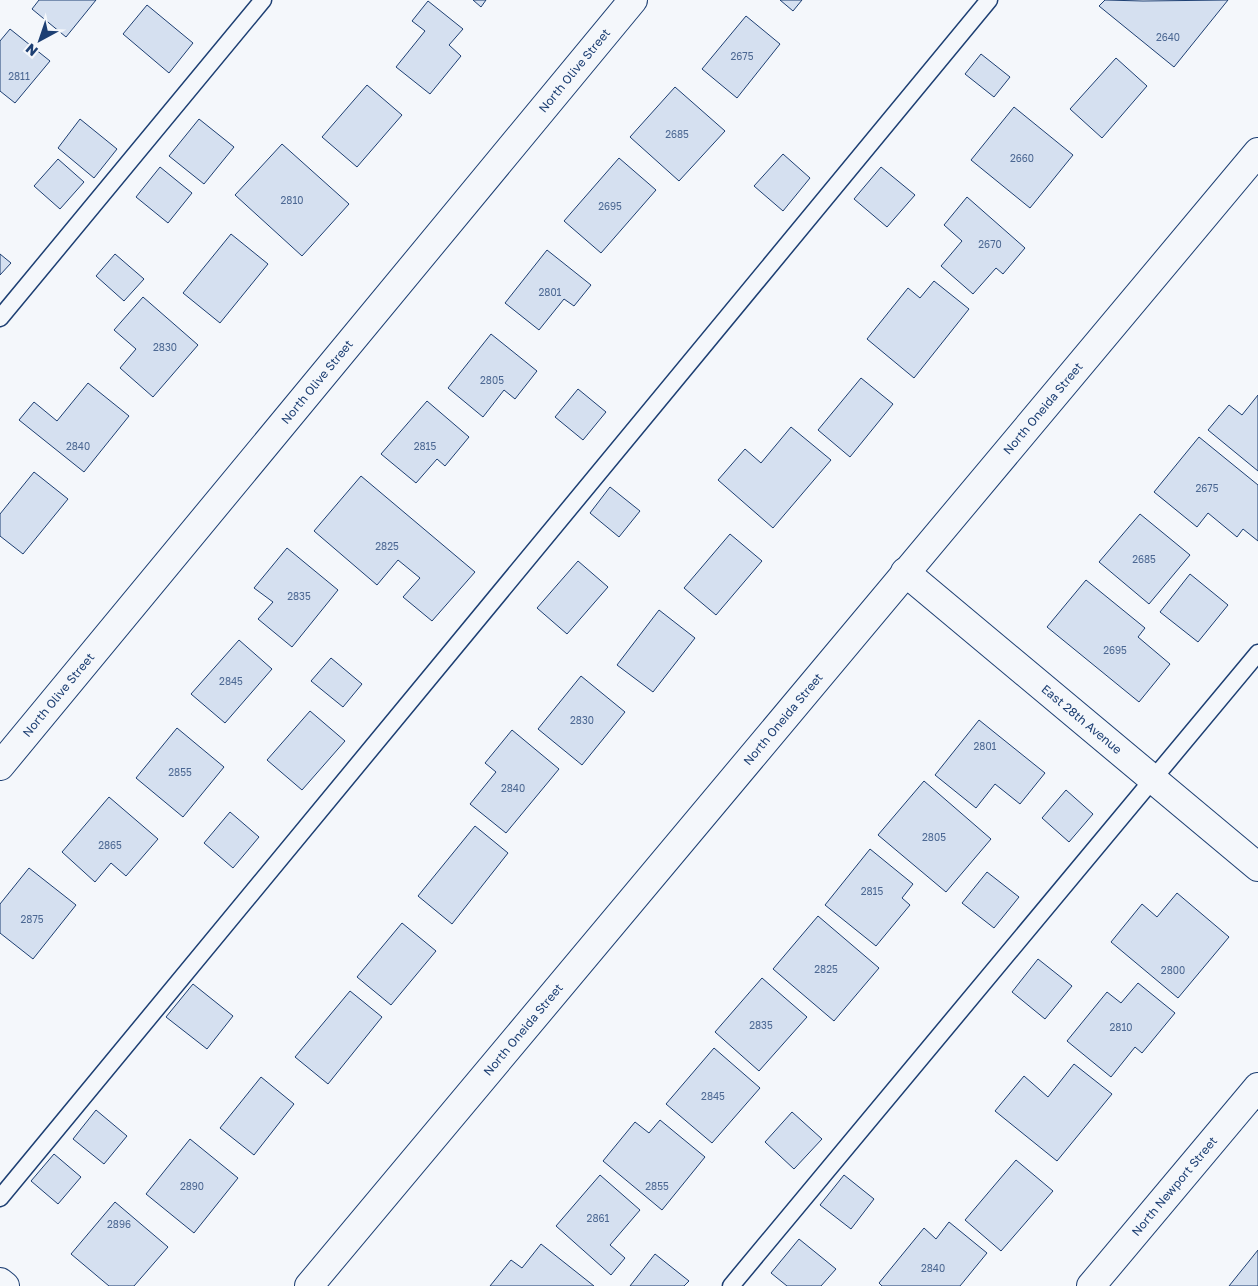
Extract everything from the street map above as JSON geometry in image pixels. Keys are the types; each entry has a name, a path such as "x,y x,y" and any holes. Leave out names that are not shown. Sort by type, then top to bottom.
{"street":[{"name":"North Olive Street","path":"0,766 633,0"},
{"name":"North Oneida Street","path":"309,1286 904,572 1258,152"},
{"name":"East 28th Avenue","path":"904,572 1258,867"},
{"name":"North Newport Street","path":"1090,1286 1258,1087"},
{"path":"0,1282 5,1286"}],"lane":[{"path":"0,318 263,0"},
{"path":"0,1198 988,0"},
{"path":"730,1286 1258,653"}],"building":[{"path":"39,0 96,0 66,37 32,9"},
{"path":"473,0 486,0 481,7"},
{"path":"780,0 802,0 793,11"},
{"path":"1105,0 1228,0 1174,67 1099,6"},
{"path":"428,1 463,29 449,45 461,56 430,94 396,67 425,31 412,21"},
{"path":"147,5 193,43 169,73 123,34"},
{"path":"746,16 780,44 737,98 702,69"},
{"path":"10,29 50,61 15,103 0,91 0,41"},
{"path":"981,54 1010,77 994,97 965,74"},
{"path":"1116,58 1147,86 1102,138 1070,109"},
{"path":"367,85 402,115 357,167 322,137"},
{"path":"675,87 725,131 679,181 630,137"},
{"path":"1014,107 1073,155 1030,208 971,160"},
{"path":"80,119 117,149 94,178 58,148"},
{"path":"199,119 234,147 204,184 169,156"},
{"path":"282,144 349,204 302,256 235,195"},
{"path":"783,154 810,178 783,211 754,186"},
{"path":"619,158 656,190 601,253 564,221"},
{"path":"58,159 84,182 60,209 34,186"},
{"path":"160,167 192,193 168,223 136,197"},
{"path":"881,167 915,195 887,227 854,199"},
{"path":"967,197 1025,248 1003,274 996,268 973,294 941,266 962,241 944,225"},
{"path":"231,234 268,264 220,323 183,293"},
{"path":"547,250 591,285 574,306 564,299 539,330 505,303"},
{"path":"0,254 11,263 0,275"},
{"path":"115,254 144,279 124,301 96,276"},
{"path":"934,281 969,309 914,378 867,339 908,288 920,298"},
{"path":"143,297 198,345 153,397 120,368 136,349 114,330"},
{"path":"491,334 537,371 515,399 504,390 483,417 448,388"},
{"path":"861,378 893,404 850,457 818,430"},
{"path":"88,383 129,416 84,472 19,420 34,402 57,421"},
{"path":"578,389 606,412 583,440 555,417"},
{"path":"1258,395 1258,471 1208,430 1229,405 1242,415"},
{"path":"427,401 469,437 445,466 437,459 416,483 381,454"},
{"path":"791,427 831,460 773,528 718,480 745,449 761,463"},
{"path":"1199,437 1258,485 1258,541 1243,529 1237,537 1208,513 1197,527 1154,492"},
{"path":"34,472 68,499 23,554 0,536 0,514"},
{"path":"361,476 475,572 432,621 403,597 420,578 398,560 377,585 314,531"},
{"path":"610,487 640,511 619,537 590,513"},
{"path":"1140,514 1190,555 1149,604 1099,562"},
{"path":"730,534 762,561 716,615 684,588"},
{"path":"287,548 338,590 292,647 258,619 273,602 254,588"},
{"path":"578,561 608,587 567,634 537,608"},
{"path":"1190,574 1228,605 1198,642 1160,612"},
{"path":"1086,580 1145,628 1138,637 1170,664 1139,702 1047,627"},
{"path":"659,610 695,638 653,692 617,665"},
{"path":"239,640 272,669 225,723 191,694"},
{"path":"331,658 362,684 343,707 311,681"},
{"path":"581,676 625,712 582,765 538,729"},
{"path":"310,711 345,741 302,790 267,760"},
{"path":"979,720 1045,773 1020,804 995,784 976,808 935,775"},
{"path":"177,728 224,767 183,817 136,778"},
{"path":"512,730 559,769 506,833 470,804 496,772 485,763"},
{"path":"924,781 991,839 946,892 878,835"},
{"path":"1066,790 1093,814 1069,842 1042,818"},
{"path":"109,797 158,839 126,876 111,863 95,882 62,852"},
{"path":"230,812 259,837 233,868 204,843"},
{"path":"475,826 508,853 452,924 418,896"},
{"path":"870,849 913,884 902,898 910,905 876,946 825,905"},
{"path":"29,868 76,905 33,959 0,933 0,904"},
{"path":"987,872 1019,897 994,928 962,903"},
{"path":"1177,893 1229,937 1178,998 1111,942 1142,904 1157,917"},
{"path":"818,916 879,968 834,1021 773,969"},
{"path":"402,923 436,951 391,1005 357,977"},
{"path":"1038,959 1072,986 1045,1019 1012,992"},
{"path":"762,978 807,1017 759,1071 715,1032"},
{"path":"1138,983 1175,1013 1142,1053 1135,1047 1111,1077 1067,1041 1107,992 1121,1003"},
{"path":"193,984 233,1016 207,1049 166,1017"},
{"path":"350,991 382,1017 328,1084 295,1057"},
{"path":"714,1048 760,1088 712,1143 666,1104"},
{"path":"1074,1064 1112,1094 1057,1161 995,1111 1024,1076 1048,1097"},
{"path":"261,1077 294,1104 254,1155 220,1128"},
{"path":"96,1110 127,1136 104,1164 73,1139"},
{"path":"792,1112 822,1139 794,1169 765,1142"},
{"path":"660,1120 705,1157 662,1210 603,1161 635,1122 649,1133"},
{"path":"190,1139 238,1178 194,1233 146,1194"},
{"path":"54,1154 81,1177 58,1204 31,1181"},
{"path":"1016,1160 1053,1191 1001,1251 965,1220"},
{"path":"600,1175 640,1210 610,1245 625,1258 611,1275 556,1226"},
{"path":"844,1175 874,1199 851,1229 820,1205"},
{"path":"115,1202 168,1247 134,1286 109,1286 71,1254"},
{"path":"949,1222 987,1253 960,1286 882,1286 879,1283 924,1228 936,1239"},
{"path":"799,1239 836,1269 821,1286 787,1286 771,1273"},
{"path":"541,1244 594,1286 490,1286 511,1260 522,1268"},
{"path":"1258,1250 1258,1286 1229,1286"},
{"path":"655,1254 689,1281 684,1286 630,1286"}]}
